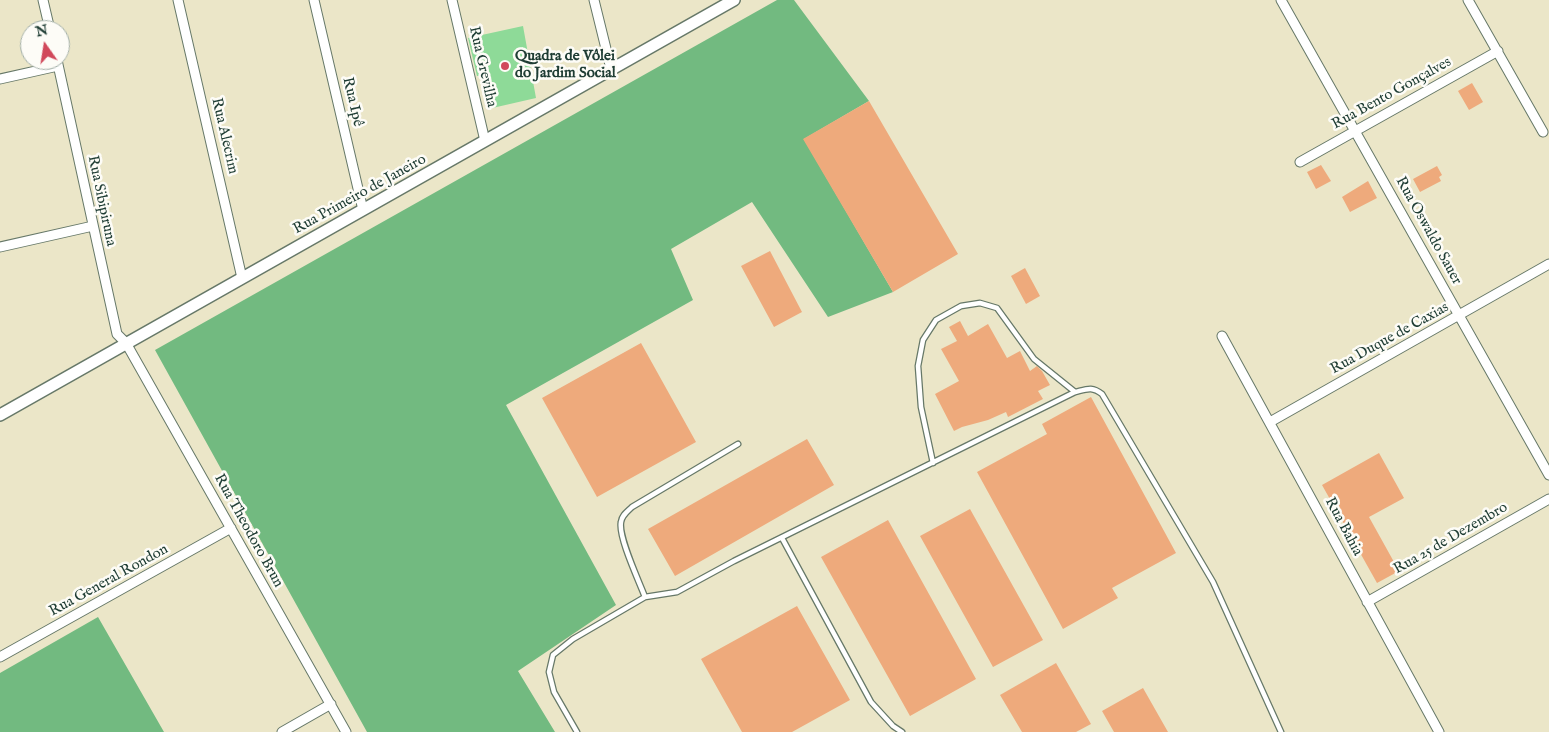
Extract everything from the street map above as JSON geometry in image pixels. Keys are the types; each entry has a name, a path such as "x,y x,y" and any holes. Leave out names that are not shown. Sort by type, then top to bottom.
{"street":[{"path":"43,0 48,20"},
{"name":"Rua Alecrim","path":"178,0 242,278"},
{"name":"Rua Ipê","path":"314,0 362,210"},
{"name":"Rua Grevilha","path":"452,0 485,141"},
{"path":"594,0 611,69"},
{"name":"Rua Primeiro de Janeiro","path":"0,415 734,0"},
{"name":"Rua Oswaldo Sauer","path":"1281,0 1549,475"},
{"path":"1468,0 1544,132"},
{"name":"Rua Bento Gonçalves","path":"1300,162 1498,51"},
{"path":"0,79 32,70"},
{"name":"Rua Sibipiruna","path":"59,70 117,334 126,343"},
{"path":"0,247 93,226"},
{"name":"Rua Duque de Caxias","path":"1270,422 1549,264"},
{"name":"Rua Bahia","path":"1222,336 1439,732"},
{"name":"Rua Theodoro Brun","path":"126,343 346,732"},
{"name":"Rua 25 de Dezembro","path":"1367,602 1549,499"},
{"name":"Rua General Rondon","path":"0,658 231,528"},
{"path":"282,732 330,704"}],"lane":[{"path":"933,462 921,407 918,366 923,340 936,320 961,306 980,303 997,308 1034,359 1076,392"},
{"path":"577,732 554,692 549,672 553,655 573,639 645,597 677,592 734,561 1076,392 1095,389 1102,394 1213,582 1281,732"},
{"path":"645,597 623,539 620,525 623,516 632,507 738,444"},
{"path":"782,538 872,702 893,726 902,732"}],"green space":[{"path":"777,0 794,0 869,101 804,139 893,292 828,317 752,202 671,249 693,300 506,405 616,605 518,671 555,732 367,732 155,350"},
{"path":"523,26 536,98 488,109 480,76 477,76 468,38"},
{"path":"98,617 164,732 0,732 0,673"}],"building":[{"path":"1472,83 1483,102 1469,110 1458,91"},
{"path":"869,101 958,254 893,292 803,139"},
{"path":"1321,165 1331,181 1316,189 1307,172"},
{"path":"1437,166 1442,175 1439,177 1441,181 1420,192 1413,179"},
{"path":"1368,181 1377,198 1350,212 1342,197"},
{"path":"770,251 802,312 774,327 741,266"},
{"path":"1025,268 1040,296 1026,304 1011,276"},
{"path":"960,321 968,336 988,324 1007,358 1020,351 1030,371 1037,366 1050,385 1038,391 1043,399 1008,417 1006,412 954,431 935,394 959,381 941,349 957,341 949,327"},
{"path":"641,343 696,442 597,497 542,398"},
{"path":"1091,397 1176,553 1112,588 1118,598 1063,629 977,472 1047,434 1042,424"},
{"path":"807,439 834,485 675,576 648,529"},
{"path":"1379,453 1404,498 1369,517 1399,571 1377,583 1322,485"},
{"path":"970,509 1043,640 993,667 920,536"},
{"path":"888,520 976,679 910,716 821,557"},
{"path":"797,606 850,700 792,732 742,732 701,659"},
{"path":"1056,663 1091,724 1076,732 1022,732 1000,695"},
{"path":"1143,688 1168,732 1114,732 1102,711"}],"place":[{"name":"Quadra de Vôlei do Jardim Social","path":"505,66"}]}
